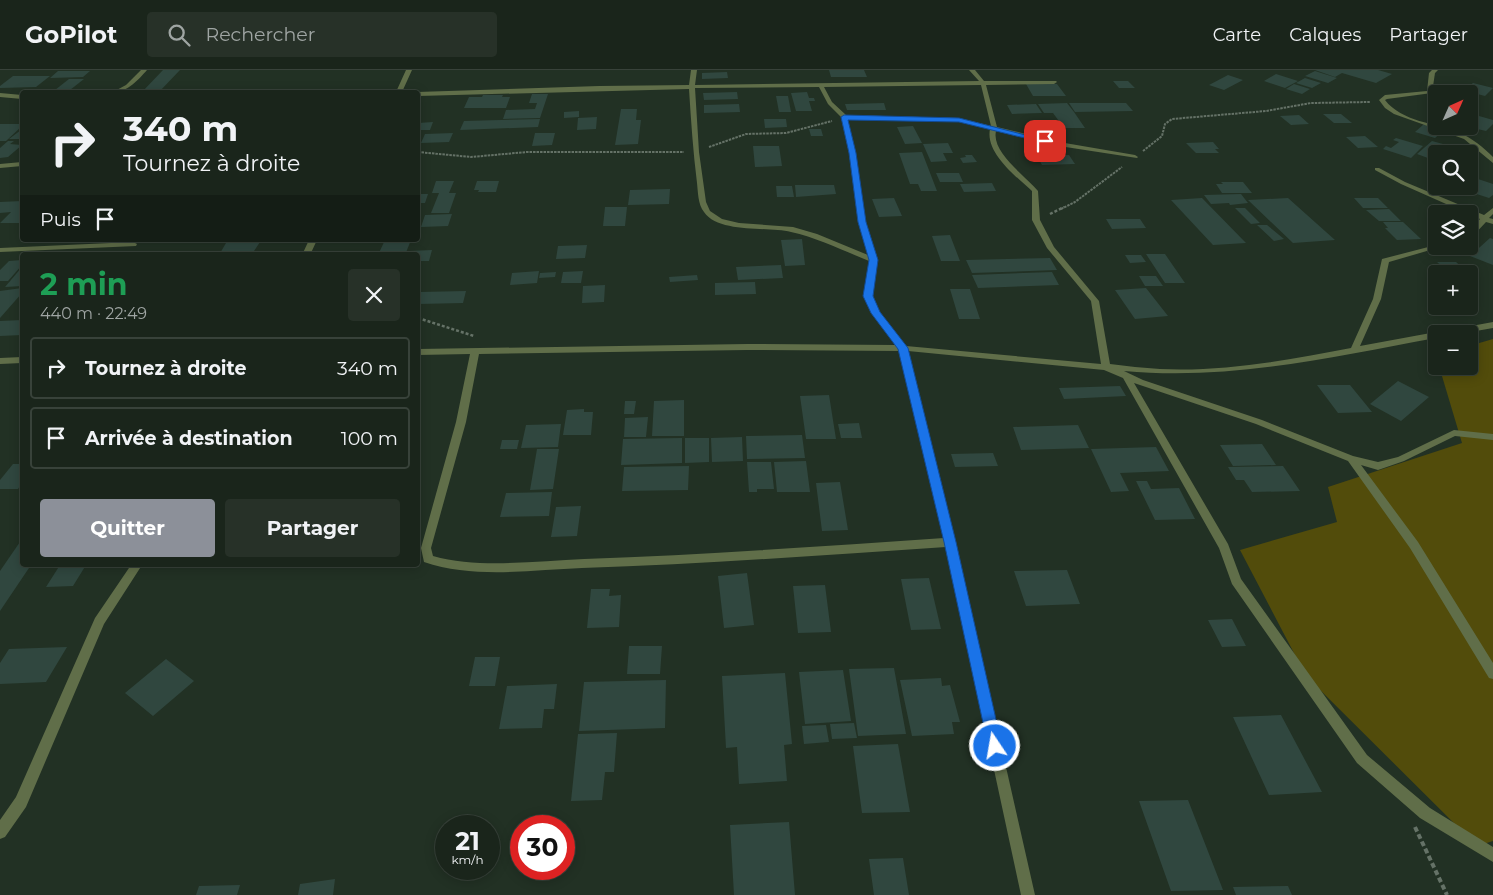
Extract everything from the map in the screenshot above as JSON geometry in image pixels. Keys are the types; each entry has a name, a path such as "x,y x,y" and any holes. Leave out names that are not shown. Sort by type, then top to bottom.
{"street":[{"path":"120,90 128,86 144,70"},
{"path":"399,90 409,70"},
{"path":"694,70 692,86 696,152 703,202 707,212 720,221 739,225 790,229 814,236 873,260"},
{"path":"972,70 983,83 994,127 992,136 1002,159 1035,190 1036,220 1051,248 1096,300 1106,367"},
{"path":"1435,70 1432,73 1430,92 1385,97 1382,100 1383,103 1391,110 1410,118 1465,137 1493,161"},
{"path":"420,94 692,86 1054,82"},
{"path":"820,86 830,103 844,117 852,153 862,222 873,260 868,296 876,313 903,348 950,542 1028,895"},
{"path":"0,95 20,97"},
{"path":"844,117 959,120 1059,144 1135,157"},
{"path":"0,166 20,164"},
{"path":"1377,169 1403,183 1490,221"},
{"path":"1478,229 1490,221 1493,210"},
{"path":"0,250 135,242"},
{"path":"127,252 135,242"},
{"path":"1355,349 1377,299 1386,261 1428,249"},
{"path":"1478,327 1491,325"},
{"path":"420,352 747,347 903,348 1160,372 1201,373 1241,369 1428,336"},
{"path":"476,352 461,422 426,548 428,558 438,562 466,566 492,567 663,561 950,542"},
{"path":"0,361 20,360"},
{"path":"1106,367 1126,376 1259,422 1351,459 1378,466 1401,459 1454,433 1493,437"},
{"path":"1126,376 1224,547 1236,581 1362,759 1425,813 1493,856"},
{"path":"1351,459 1414,545 1493,674"},
{"path":"0,832 21,802 99,621 136,567"}],"path":[{"path":"1036,220 1075,202 1135,157 1162,136 1165,124 1172,118 1266,111 1311,103 1383,103"},
{"path":"420,152 459,157 526,152 696,152 746,134 786,133 844,117"},
{"path":"420,319 477,338"},
{"path":"1413,824 1447,895"}],"shaded area":[{"path":"1493,339 1493,841 1477,846 1306,676 1240,550 1337,522 1328,487 1462,443 1442,375 1478,375 1478,343"}],"building":[{"path":"163,70 180,70 161,90 144,90"},
{"path":"829,70 864,70 867,77 831,77"},
{"path":"1315,70 1378,70 1392,74 1376,83 1342,73 1335,77"},
{"path":"58,71 90,71 83,77 50,78"},
{"path":"1315,71 1337,78 1328,83 1305,76"},
{"path":"727,72 728,78 702,79 702,73"},
{"path":"1276,74 1298,81 1285,88 1264,81"},
{"path":"1228,75 1243,80 1224,90 1209,85"},
{"path":"13,76 50,76 36,87 0,88"},
{"path":"1305,78 1321,83 1312,88 1296,83"},
{"path":"69,79 84,79 70,90 55,90"},
{"path":"1113,81 1128,81 1135,88 1119,88"},
{"path":"1473,83 1493,88 1485,96 1478,94 1478,85 1470,85"},
{"path":"1026,84 1057,84 1066,96 1033,96"},
{"path":"1294,84 1310,89 1302,94 1286,89"},
{"path":"737,92 738,99 704,100 703,93"},
{"path":"807,92 809,98 814,98 815,101 809,101 812,111 796,111 791,93"},
{"path":"532,94 548,94 540,118 503,119 506,110 535,109 537,103 529,103"},
{"path":"483,95 510,97 506,108 464,108 469,97 482,97"},
{"path":"776,96 788,96 791,112 779,112"},
{"path":"884,103 886,110 847,110 845,104"},
{"path":"1067,103 1085,128 1064,128 1053,113 1044,113 1038,104"},
{"path":"1069,103 1126,103 1133,111 1075,112"},
{"path":"739,104 740,112 704,113 704,105"},
{"path":"1036,104 1042,113 1012,114 1007,105"},
{"path":"621,109 637,109 636,120 641,120 638,144 615,145"},
{"path":"579,111 579,117 564,118 564,112"},
{"path":"1323,114 1341,114 1352,123 1334,123"},
{"path":"1299,115 1309,124 1291,125 1280,116"},
{"path":"1478,116 1493,120 1493,124 1486,131 1478,129"},
{"path":"597,117 596,129 577,130 578,118"},
{"path":"540,119 538,127 460,130 464,121"},
{"path":"764,119 786,119 787,127 765,128"},
{"path":"433,122 430,130 420,130 420,123"},
{"path":"0,124 20,124 20,128 6,141 0,141"},
{"path":"1424,124 1428,125 1428,135 1438,135 1435,138 1415,132"},
{"path":"913,126 922,143 905,144 897,127"},
{"path":"809,129 821,129 823,136 811,136"},
{"path":"20,131 20,139 9,139"},
{"path":"453,133 449,142 421,143 425,134"},
{"path":"535,133 555,133 552,145 532,146"},
{"path":"1365,136 1378,147 1358,148 1346,137"},
{"path":"1396,138 1423,146 1411,158 1383,149 1386,146 1391,148 1399,142 1393,140"},
{"path":"8,141 14,141 10,144 20,145 8,157 0,158 0,148"},
{"path":"1432,141 1447,145 1428,145 1428,158 1417,154"},
{"path":"1213,142 1219,149 1215,149 1219,153 1196,153 1186,143"},
{"path":"948,143 953,153 943,153 947,161 931,162 923,144"},
{"path":"753,146 779,146 782,166 755,167"},
{"path":"922,152 937,191 921,191 918,184 910,184 899,153"},
{"path":"965,155 972,155 977,162 963,163 960,158 966,157"},
{"path":"1069,155 1075,164 1042,165 1037,156"},
{"path":"936,173 959,173 963,182 940,182"},
{"path":"1478,179 1493,184 1493,195 1489,198 1478,194"},
{"path":"436,181 454,181 449,193 456,193 449,213 431,213 439,193 432,193"},
{"path":"477,181 499,181 496,192 478,192 479,190 474,190"},
{"path":"1221,182 1243,182 1252,193 1222,193 1216,184 1223,184"},
{"path":"992,183 996,191 964,192 960,184"},
{"path":"795,185 834,185 836,194 796,197"},
{"path":"776,186 792,186 794,197 777,197"},
{"path":"670,189 669,204 628,205 630,190"},
{"path":"420,194 428,194 425,203 420,203"},
{"path":"1241,194 1248,203 1230,205 1229,203 1211,204 1204,195"},
{"path":"894,198 902,216 879,217 872,199"},
{"path":"1202,198 1246,243 1213,245 1171,200"},
{"path":"1288,198 1335,240 1293,243 1248,200"},
{"path":"1354,198 1378,198 1388,208 1363,208"},
{"path":"20,201 20,223 0,223 11,212 0,213 0,202"},
{"path":"605,207 627,207 625,226 603,226"},
{"path":"1235,208 1245,208 1260,223 1251,224"},
{"path":"1389,209 1401,221 1379,221 1366,210"},
{"path":"452,214 448,226 421,227 425,215"},
{"path":"1106,219 1140,219 1146,228 1112,229"},
{"path":"1383,222 1403,222 1421,239 1397,240 1385,228 1388,228"},
{"path":"1257,225 1267,225 1284,239 1274,241"},
{"path":"950,235 960,261 941,261 932,236"},
{"path":"1490,238 1493,239 1493,265 1470,256 1478,255 1478,249"},
{"path":"802,239 805,265 785,266 781,240"},
{"path":"260,242 254,251 221,252 226,243"},
{"path":"384,242 410,242 406,252 379,252"},
{"path":"587,245 585,258 556,259 558,246"},
{"path":"432,250 429,261 420,261 420,252 409,251"},
{"path":"1146,254 1165,254 1185,283 1165,283"},
{"path":"1125,255 1141,255 1146,262 1130,263"},
{"path":"1050,258 1057,270 972,273 966,260"},
{"path":"20,260 20,267 8,281 0,281 0,270 9,261"},
{"path":"1437,262 1456,262 1459,265 1440,265"},
{"path":"781,265 783,278 738,280 736,267"},
{"path":"20,269 20,286 5,287"},
{"path":"539,271 537,283 510,285 512,273"},
{"path":"583,271 581,283 561,283 563,272"},
{"path":"556,272 555,277 539,278 540,273"},
{"path":"1052,272 1059,285 978,288 972,275"},
{"path":"697,275 698,280 670,282 669,277"},
{"path":"1139,276 1156,276 1163,286 1145,286"},
{"path":"755,282 756,294 715,295 715,283"},
{"path":"605,285 604,302 582,303 583,286"},
{"path":"20,288 20,295 0,318 0,291"},
{"path":"1146,288 1168,316 1135,319 1115,290"},
{"path":"950,289 970,289 980,319 959,319"},
{"path":"466,291 463,303 420,304 420,292"},
{"path":"20,320 20,335 0,336 0,321"},
{"path":"1398,381 1429,397 1401,421 1370,404"},
{"path":"1317,385 1350,385 1372,412 1338,413"},
{"path":"1120,386 1126,396 1064,399 1059,388"},
{"path":"829,395 836,439 806,439 800,396"},
{"path":"684,400 684,436 652,436 654,401"},
{"path":"625,401 636,401 634,414 624,414"},
{"path":"584,409 584,412 593,412 591,435 563,435 567,410"},
{"path":"648,417 646,437 624,437 625,418"},
{"path":"859,423 862,438 841,438 838,424"},
{"path":"561,424 558,447 521,448 526,425"},
{"path":"1078,425 1089,448 1021,450 1013,427"},
{"path":"802,435 805,458 747,459 746,436"},
{"path":"742,437 743,461 712,462 711,438"},
{"path":"682,438 682,463 621,465 623,439"},
{"path":"685,438 709,438 709,462 685,463"},
{"path":"502,440 519,440 517,449 500,449"},
{"path":"1262,444 1276,465 1233,466 1220,445"},
{"path":"1156,447 1169,471 1120,473 1129,491 1111,492 1091,449"},
{"path":"537,449 559,449 553,489 530,490"},
{"path":"993,453 998,466 955,467 951,454"},
{"path":"806,461 810,492 777,492 774,462"},
{"path":"747,462 771,462 774,489 757,489 757,492 749,492"},
{"path":"13,464 20,464 20,486 18,489 0,489 0,480"},
{"path":"689,466 688,490 622,491 624,467"},
{"path":"1283,466 1300,491 1252,492 1244,480 1236,480 1228,467"},
{"path":"1136,481 1147,481 1151,489 1179,488 1195,519 1155,520"},
{"path":"840,482 848,530 822,531 816,483"},
{"path":"552,492 549,516 500,517 506,493"},
{"path":"581,506 577,536 551,537 556,507"},
{"path":"20,542 20,567 30,567 0,611 0,571"},
{"path":"59,567 85,567 73,586 46,587"},
{"path":"1067,570 1080,604 1026,606 1014,571"},
{"path":"747,573 754,625 724,628 718,576"},
{"path":"929,578 941,629 911,630 901,579"},
{"path":"825,585 831,632 798,633 793,586"},
{"path":"591,589 610,589 609,596 621,595 619,627 587,628"},
{"path":"1232,619 1246,646 1222,647 1208,620"},
{"path":"629,646 662,646 660,674 627,674"},
{"path":"67,647 46,682 0,684 0,663 9,649"},
{"path":"475,657 500,657 495,686 469,686"},
{"path":"166,659 194,681 153,716 125,693"},
{"path":"894,668 906,734 858,736 849,669"},
{"path":"843,670 851,721 805,724 799,672"},
{"path":"785,673 792,744 784,745 787,781 739,784 737,747 726,748 722,676"},
{"path":"941,678 942,686 950,685 960,722 952,722 954,734 912,736 900,680"},
{"path":"666,680 665,728 579,731 584,682"},
{"path":"557,684 554,709 544,709 542,728 499,729 507,686"},
{"path":"1281,715 1322,792 1269,795 1233,717"},
{"path":"854,723 857,738 832,739 830,724"},
{"path":"826,725 829,742 804,744 802,726"},
{"path":"617,733 614,772 605,772 602,800 571,801 578,734"},
{"path":"898,744 910,812 862,813 853,746"},
{"path":"1188,800 1223,890 1171,891 1139,801"},
{"path":"789,822 795,895 734,895 730,825"},
{"path":"903,858 909,895 874,895 869,859"},
{"path":"335,879 333,895 298,895 300,884"},
{"path":"240,885 237,895 196,895 199,886"},
{"path":"1288,886 1292,895 1236,895 1233,887"}],"route":[{"path":"995,746 950,542 903,348 876,313 868,296 873,260 862,222 852,153 844,117 959,120 1045,141"}]}
